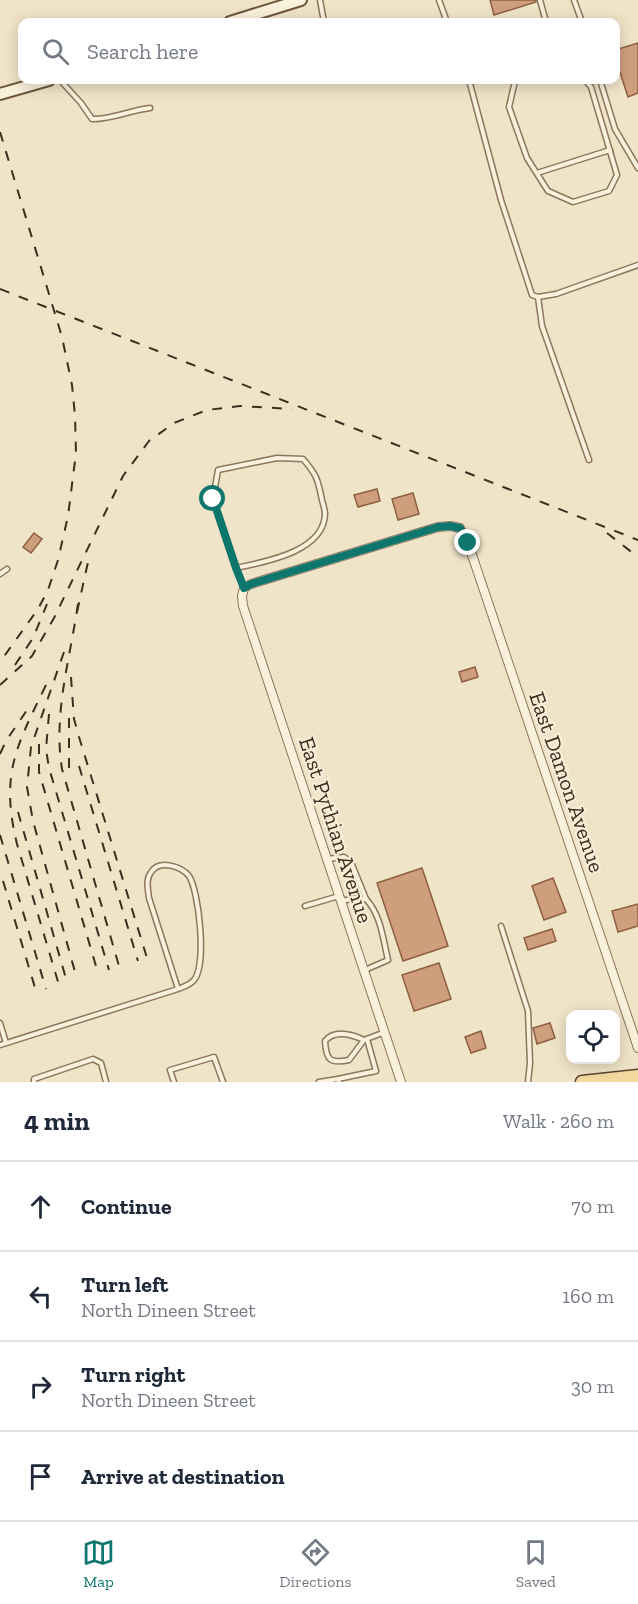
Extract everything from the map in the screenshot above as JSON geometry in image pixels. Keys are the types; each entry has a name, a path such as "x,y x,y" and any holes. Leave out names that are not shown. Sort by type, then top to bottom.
{"main road":[{"path":"582,1082 638,1076"}],"street":[{"path":"263,17 301,0"},
{"path":"0,94 35,84"},
{"name":"East Damon Avenue","path":"244,588 438,527 460,528 472,554 638,1048"},
{"name":"East Pythian Avenue","path":"244,588 243,606 401,1082"}],"lane":[{"path":"320,0 323,18"},
{"path":"439,0 446,18"},
{"path":"540,0 545,18"},
{"path":"574,0 581,18"},
{"path":"64,84 92,119 103,120 129,111 150,108"},
{"path":"470,84 501,200 532,295 538,297 556,294 638,265"},
{"path":"514,84 509,107 527,158 548,190 573,202 609,191 617,175 588,84"},
{"path":"601,84 615,129 638,168"},
{"path":"537,173 610,150"},
{"path":"538,297 542,326 589,460"},
{"path":"236,568 279,559 302,547 321,530 325,514 317,476 303,459 277,458 218,470 213,499 236,568 244,588"},
{"path":"0,574 7,569"},
{"path":"327,859 344,857 351,862 366,899 372,906 380,924 388,960 364,971"},
{"path":"0,1045 178,989 194,980 200,968 200,928 193,887 189,876 181,869 164,866 155,868 150,873 147,884 149,898 178,989"},
{"path":"305,906 340,899 366,899"},
{"path":"501,926 528,1011 530,1063 528,1082"},
{"path":"0,1023 6,1043"},
{"path":"366,1040 335,1033 330,1035 325,1041 328,1056 336,1063 349,1060 366,1040 385,1032"},
{"path":"319,1082 338,1081 376,1071 366,1040"},
{"path":"174,1082 170,1070 214,1057 223,1082"},
{"path":"34,1082 34,1078 93,1059 101,1063 106,1082"}],"building":[{"path":"490,0 536,0 536,2 494,15"},
{"path":"638,43 638,93 628,97 620,72 620,48"},
{"path":"377,489 380,501 358,507 354,495"},
{"path":"413,493 419,514 398,520 392,499"},
{"path":"34,533 42,539 31,553 23,547"},
{"path":"475,667 478,677 462,682 459,672"},
{"path":"422,868 448,946 403,961 377,883"},
{"path":"553,878 566,912 544,920 532,886"},
{"path":"638,904 638,926 618,932 612,911"},
{"path":"552,929 556,941 528,950 524,938"},
{"path":"439,963 451,999 414,1011 402,975"},
{"path":"550,1023 555,1038 537,1044 533,1028"},
{"path":"481,1031 486,1048 471,1053 465,1037"}],"railway":[{"path":"0,132 62,337 72,385 76,453 68,516 58,560 48,590 38,609 0,662"},
{"path":"0,289 638,540"},
{"path":"0,685 32,656 54,618 123,476 149,441 174,423 207,410 240,406 292,409"},
{"path":"607,533 638,557"},
{"path":"77,612 88,562"},
{"path":"15,665 33,638 47,604"},
{"path":"78,604 61,707 62,769 119,966"},
{"path":"64,652 31,747 27,787 33,821 77,979"},
{"path":"71,677 74,719 147,958"},
{"path":"46,685 19,744 11,779 10,798 17,844 59,985"},
{"path":"0,754 27,710"},
{"path":"49,714 46,749 49,768 109,970"},
{"path":"69,717 69,768"},
{"path":"39,744 39,772 98,973"},
{"path":"79,766 138,961"},
{"path":"18,812 67,982"},
{"path":"0,835 46,989"},
{"path":"3,881 36,991"}],"route":[{"path":"213,499 244,588 438,527 460,528 468,543"}]}
